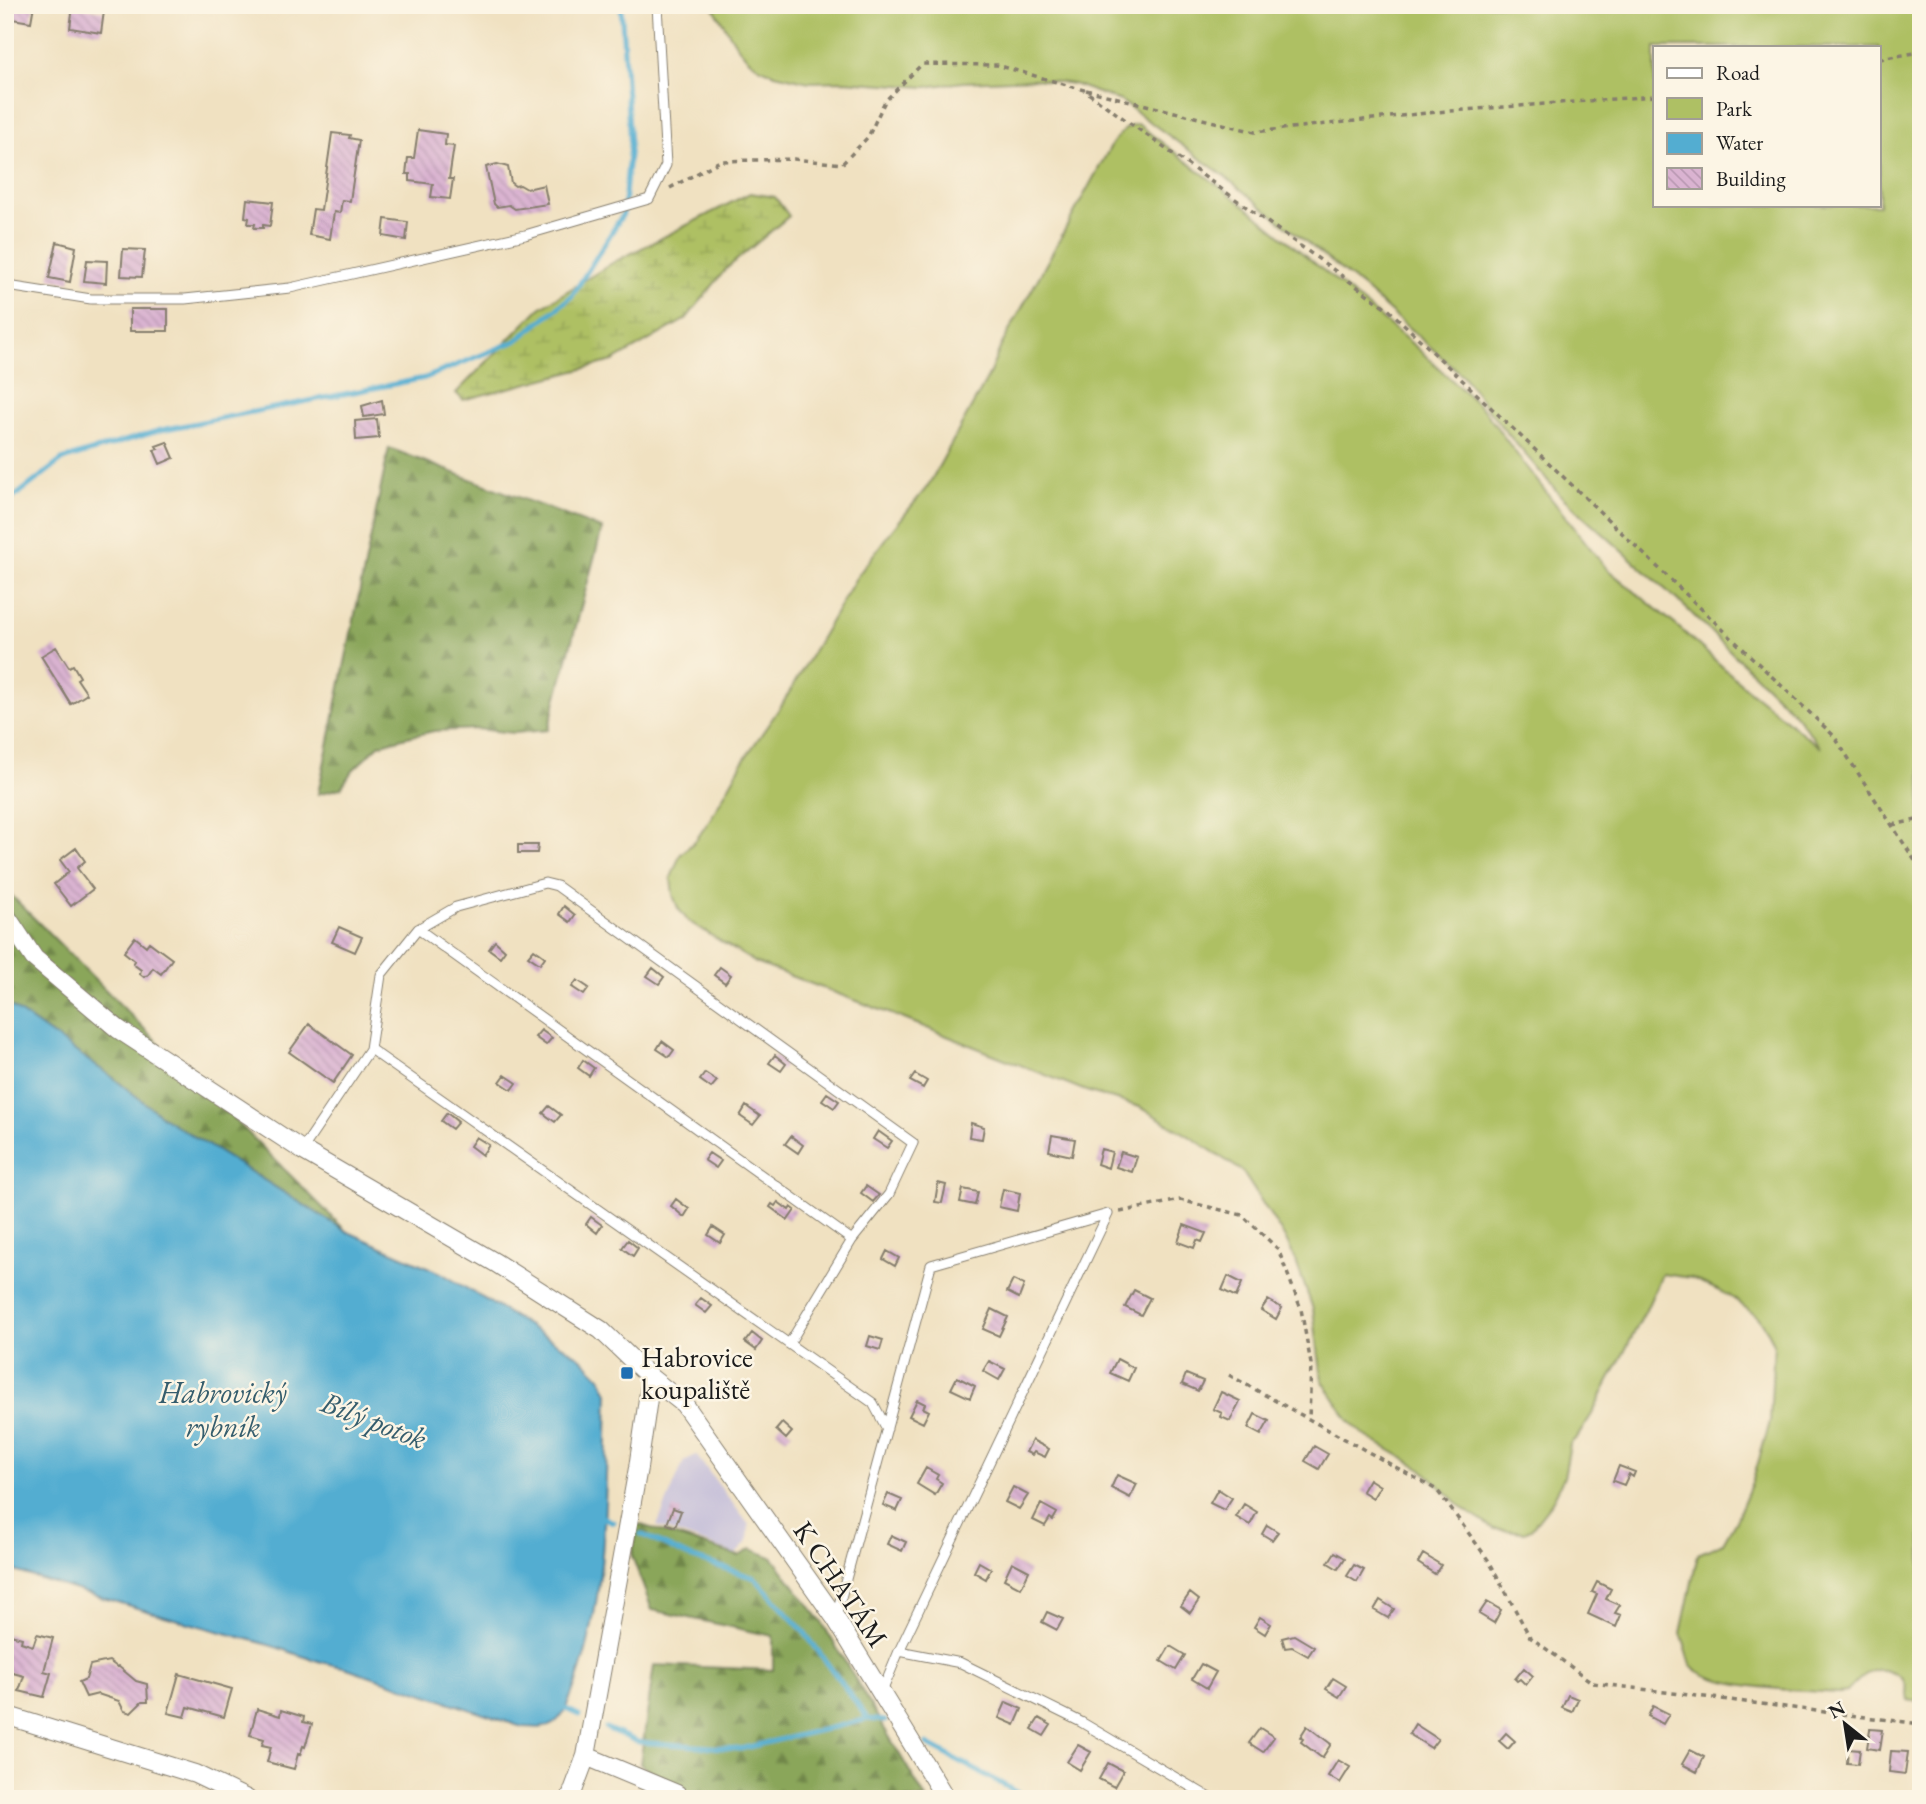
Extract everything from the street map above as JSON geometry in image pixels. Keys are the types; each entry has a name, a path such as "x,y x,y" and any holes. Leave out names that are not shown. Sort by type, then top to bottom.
{"street":[{"name":"K CHATÁM","path":"5,914 34,958 118,1029 302,1150 496,1263 601,1330 684,1405 836,1619 946,1799"},
{"path":"570,1799 586,1756 652,1378"},
{"path":"5,1715 195,1774 247,1799"},
{"path":"586,1756 677,1794"}],"lane":[{"path":"5,284 91,299 186,299 290,288 525,235 649,199 666,165 657,5"},
{"path":"302,1150 370,1049 381,975 418,929 456,907 545,883 557,886 913,1143 889,1194 852,1240 789,1344"},
{"path":"418,929 852,1240"},
{"path":"370,1049 873,1403 887,1429"},
{"path":"836,1619 931,1265 1108,1214"},
{"path":"882,1694 899,1651 1108,1214"},
{"path":"899,1651 961,1663 1081,1722 1212,1799"}],"path":[{"path":"1881,60 1921,52"},
{"path":"649,199 720,162 794,159 842,164 868,137 885,101 922,64 997,65 1084,90 1255,132 1436,112 1653,96"},
{"path":"1084,90 1388,309 1834,736 1921,870"},
{"path":"1892,825 1921,819"},
{"path":"1108,1214 1180,1200 1242,1215 1278,1248 1301,1309 1311,1364 1309,1419"},
{"path":"1229,1375 1437,1490 1489,1561 1530,1637 1593,1683 1921,1724"}],"shaded area":[{"path":"696,1455 749,1525 748,1541 736,1554 657,1526 684,1461"}],"green space":[{"path":"712,5 1921,5 1921,1702 1908,1700 1902,1679 1884,1670 1866,1674 1847,1692 1839,1693 1738,1684 1701,1673 1691,1665 1681,1633 1698,1554 1723,1543 1736,1520 1753,1480 1770,1422 1774,1344 1759,1318 1730,1296 1692,1278 1662,1274 1592,1414 1570,1444 1564,1477 1552,1502 1531,1529 1524,1532 1494,1529 1465,1510 1422,1469 1364,1435 1349,1421 1322,1380 1313,1309 1295,1259 1285,1238 1242,1171 1140,1107 1086,1091 756,963 688,921 678,908 671,878 680,855 696,840 711,818 743,761 783,703 856,578 928,486 1112,144 1123,131 1138,124 1254,213 1416,347 1484,410 1607,569 1821,748 1797,716 1685,607 1560,495 1462,375 1361,286 1223,175 1121,101 1073,84 1036,79 963,82 925,87 844,81 809,82 775,74 748,59"},
{"path":"750,193 775,197 789,216 726,269 686,319 613,361 463,400 456,393 540,308 614,262"},
{"path":"389,448 602,529 548,730 514,733 477,729 434,731 403,738 379,745 352,771 341,788 318,794"},
{"path":"5,889 346,1231 164,1118 112,1077 5,1002"},
{"path":"638,1524 739,1556 751,1549 772,1557 821,1621 926,1799 695,1799 640,1764 654,1665 773,1670 773,1636 652,1610 632,1556"}],"water":[{"name":"Habrovický rybník","path":"5,1002 112,1077 164,1118 346,1231 441,1273 580,1357 601,1378 608,1393 600,1576 587,1648 576,1683 564,1711 553,1724 542,1728 522,1727 344,1667 5,1568"}],"building":[{"path":"8,5 34,5 31,22 6,18"},
{"path":"73,6 104,11 101,33 70,28"},
{"path":"418,130 446,134 445,145 454,146 449,179 453,179 450,199 431,197 433,184 410,181 410,174 406,174 408,158 414,158"},
{"path":"332,133 350,135 349,138 359,140 350,201 342,200 340,213 334,212 330,239 309,235 313,209 321,210"},
{"path":"497,164 508,167 511,183 515,186 520,185 527,189 544,185 548,204 515,209 509,205 497,207 486,167"},
{"path":"247,199 273,202 270,226 254,228 255,224 248,224 249,218 245,217"},
{"path":"385,219 408,222 406,240 383,236"},
{"path":"57,242 76,247 70,282 49,278"},
{"path":"123,249 145,250 142,277 121,276"},
{"path":"87,260 107,261 106,283 84,281"},
{"path":"130,309 168,309 168,331 130,331"},
{"path":"382,400 384,414 364,417 362,406"},
{"path":"377,419 379,438 356,440 355,421"},
{"path":"167,442 174,458 160,464 154,450 158,449 156,446"},
{"path":"56,647 69,667 73,665 80,677 77,679 87,694 71,704 41,656"},
{"path":"518,845 538,845 537,853 518,853"},
{"path":"76,848 85,861 77,868 93,889 71,906 54,884 69,872 60,860"},
{"path":"564,906 575,915 570,922 559,914"},
{"path":"339,927 362,937 355,952 332,942"},
{"path":"135,937 146,946 149,942 172,959 161,974 153,968 144,977 140,974 141,970 133,964 135,961 124,952"},
{"path":"495,941 505,950 500,957 489,949"},
{"path":"534,949 545,957 540,964 528,956"},
{"path":"720,967 731,975 725,983 714,975"},
{"path":"653,968 664,977 659,984 647,976"},
{"path":"577,980 589,988 584,995 572,987"},
{"path":"309,1024 352,1055 333,1083 289,1052"},
{"path":"541,1030 552,1038 546,1045 535,1037"},
{"path":"662,1041 674,1050 669,1057 657,1049"},
{"path":"775,1055 786,1064 781,1071 769,1063"},
{"path":"583,1060 594,1068 589,1076 578,1068"},
{"path":"705,1073 717,1081 711,1088 700,1080"},
{"path":"915,1074 927,1081 923,1088 910,1081"},
{"path":"505,1075 517,1083 512,1090 500,1082"},
{"path":"827,1093 839,1101 834,1108 822,1100"},
{"path":"549,1106 561,1115 555,1122 543,1113"},
{"path":"746,1106 760,1116 753,1125 740,1116"},
{"path":"447,1113 458,1122 452,1129 441,1121"},
{"path":"971,1123 984,1127 982,1139 969,1137"},
{"path":"878,1131 892,1141 887,1148 873,1139"},
{"path":"1052,1135 1075,1139 1072,1156 1049,1151"},
{"path":"791,1136 803,1145 798,1153 785,1144"},
{"path":"476,1137 489,1145 482,1155 470,1146"},
{"path":"1101,1149 1112,1152 1108,1168 1097,1164"},
{"path":"1121,1152 1137,1157 1132,1172 1116,1167"},
{"path":"709,1153 721,1161 716,1168 704,1160"},
{"path":"938,1183 946,1185 942,1203 935,1202"},
{"path":"866,1186 879,1195 873,1202 861,1193"},
{"path":"963,1189 978,1192 975,1205 960,1202"},
{"path":"1003,1189 1020,1193 1017,1211 999,1207"},
{"path":"676,1199 689,1209 684,1217 671,1206"},
{"path":"778,1202 789,1210 791,1207 795,1210 788,1220 770,1207"},
{"path":"591,1217 602,1225 597,1233 586,1224"},
{"path":"1184,1225 1206,1233 1202,1242 1197,1240 1194,1248 1178,1242"},
{"path":"713,1227 725,1235 720,1243 708,1235"},
{"path":"628,1240 638,1248 633,1256 622,1248"},
{"path":"887,1251 899,1258 895,1266 883,1259"},
{"path":"1228,1276 1242,1283 1236,1297 1222,1290"},
{"path":"1013,1280 1024,1285 1019,1298 1007,1292"},
{"path":"1134,1290 1150,1298 1141,1315 1125,1307"},
{"path":"701,1298 712,1306 706,1313 695,1305"},
{"path":"1268,1300 1282,1308 1276,1319 1261,1310"},
{"path":"992,1309 1008,1317 999,1336 983,1329"},
{"path":"752,1333 762,1341 756,1350 745,1342"},
{"path":"870,1336 883,1340 880,1350 867,1346"},
{"path":"1117,1359 1134,1368 1128,1381 1110,1373"},
{"path":"989,1361 1005,1369 999,1380 983,1371"},
{"path":"1186,1374 1203,1381 1198,1391 1182,1384"},
{"path":"957,1377 975,1386 970,1398 951,1389"},
{"path":"1221,1392 1240,1401 1230,1421 1213,1409"},
{"path":"917,1400 925,1404 923,1408 929,1411 923,1423 909,1416"},
{"path":"1255,1414 1269,1421 1261,1435 1248,1428"},
{"path":"782,1423 792,1432 786,1439 776,1430"},
{"path":"1032,1440 1049,1449 1045,1457 1026,1452"},
{"path":"1314,1446 1328,1454 1319,1469 1305,1461"},
{"path":"1619,1466 1635,1472 1633,1477 1629,1474 1624,1485 1613,1481"},
{"path":"926,1468 938,1475 936,1479 942,1483 935,1495 917,1484"},
{"path":"1117,1475 1137,1484 1130,1498 1111,1488"},
{"path":"1369,1479 1380,1486 1373,1498 1362,1491"},
{"path":"1013,1487 1028,1495 1019,1509 1005,1502"},
{"path":"1218,1489 1232,1498 1224,1510 1210,1503"},
{"path":"888,1494 902,1500 897,1511 883,1505"},
{"path":"1041,1504 1057,1513 1045,1526 1033,1520"},
{"path":"1244,1504 1257,1512 1250,1525 1236,1517"},
{"path":"673,1508 681,1511 675,1527 667,1524"},
{"path":"1267,1525 1278,1532 1272,1540 1262,1534"},
{"path":"891,1535 906,1542 902,1551 887,1544"},
{"path":"1335,1552 1345,1558 1338,1569 1328,1563"},
{"path":"1423,1554 1441,1565 1435,1574 1418,1563"},
{"path":"979,1562 991,1569 986,1579 974,1572"},
{"path":"1012,1562 1029,1571 1021,1588 1004,1579"},
{"path":"1354,1565 1364,1570 1357,1582 1347,1576"},
{"path":"1597,1582 1611,1589 1606,1599 1620,1605 1615,1613 1621,1615 1616,1627 1588,1614 1597,1594 1592,1592"},
{"path":"1190,1593 1199,1600 1190,1613 1181,1606"},
{"path":"1380,1600 1394,1609 1388,1618 1374,1610"},
{"path":"1487,1602 1501,1610 1494,1623 1479,1614"},
{"path":"1047,1612 1063,1619 1057,1630 1042,1622"},
{"path":"1260,1617 1271,1624 1265,1634 1254,1627"},
{"path":"7,1634 22,1638 21,1642 33,1646 37,1634 53,1638 44,1671 51,1673 44,1697 19,1691 24,1676 5,1671"},
{"path":"1294,1635 1314,1647 1308,1656 1292,1647 1285,1648 1282,1638"},
{"path":"1170,1646 1185,1655 1176,1670 1161,1661"},
{"path":"109,1661 136,1681 147,1684 148,1702 142,1702 131,1713 124,1711 119,1701 98,1694 86,1697 79,1682 86,1679 90,1665"},
{"path":"1201,1664 1216,1672 1207,1688 1192,1679"},
{"path":"1524,1668 1533,1676 1526,1685 1520,1679 1515,1679"},
{"path":"179,1674 232,1689 224,1717 188,1707 185,1717 168,1713"},
{"path":"1333,1678 1346,1686 1339,1697 1326,1689"},
{"path":"1568,1695 1578,1699 1572,1712 1562,1708"},
{"path":"1006,1702 1022,1709 1015,1725 999,1718"},
{"path":"1653,1706 1669,1714 1663,1724 1648,1716"},
{"path":"257,1709 280,1716 281,1710 304,1717 303,1722 312,1724 294,1769 267,1762 271,1747 262,1745 264,1739 250,1735"},
{"path":"1039,1718 1051,1725 1044,1736 1032,1729"},
{"path":"1415,1724 1438,1739 1431,1748 1409,1734"},
{"path":"1307,1726 1331,1744 1322,1758 1301,1742 1303,1739 1300,1737"},
{"path":"1260,1728 1274,1737 1263,1752 1249,1743"},
{"path":"1870,1729 1882,1730 1879,1750 1867,1748"},
{"path":"1506,1733 1515,1741 1508,1749 1499,1741"},
{"path":"1078,1745 1091,1752 1080,1770 1067,1762"},
{"path":"1848,1749 1860,1750 1858,1764 1847,1763"},
{"path":"1690,1750 1704,1757 1697,1772 1682,1764"},
{"path":"1891,1751 1908,1752 1905,1774 1889,1772"},
{"path":"1338,1760 1350,1767 1340,1783 1328,1776"},
{"path":"1108,1763 1123,1771 1114,1787 1099,1779"}],"waterway":[{"path":"5,504 62,460 161,430 425,378 516,341 572,296 623,214 630,145 621,5"},
{"name":"Bílý potok","path":"598,1515 613,1522"},
{"name":"Bílý potok","path":"641,1534 687,1556 755,1578 805,1633 868,1719 885,1721"},
{"path":"566,1709 579,1715"},
{"path":"606,1728 638,1742 740,1749 868,1719"},
{"name":"Bílý potok","path":"927,1744 1030,1799"}],"place":[{"name":"Habrovice koupaliště","path":"627,1373"}]}
